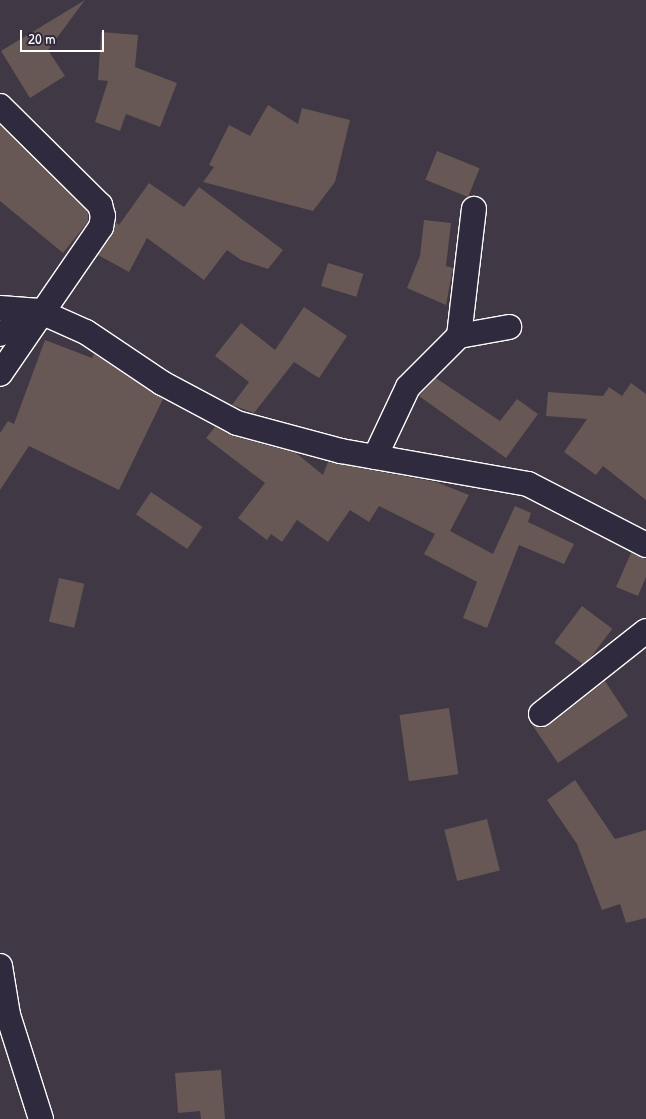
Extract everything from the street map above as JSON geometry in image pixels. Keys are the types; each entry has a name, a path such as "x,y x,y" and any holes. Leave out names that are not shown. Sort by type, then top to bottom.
{"street":[{"path":"0,106 100,205 103,216 101,226 0,374"},
{"path":"459,336 474,209"},
{"path":"0,308 41,312 86,332 162,383 237,424 341,452 528,484 646,545"},
{"path":"0,334 41,312"},
{"path":"375,457 408,387 459,336 509,327"},
{"path":"541,714 646,631"},
{"path":"0,966 8,1015 41,1119"}],"building":[{"path":"85,0 48,50 65,76 30,98 1,51"},
{"path":"101,32 138,35 135,67 177,83 160,127 126,114 120,131 95,122 108,81 98,80"},
{"path":"268,105 298,124 302,108 350,120 335,182 313,211 203,182 214,167 209,165 229,125 250,136"},
{"path":"0,125 88,212 88,222 63,253 0,201"},
{"path":"437,151 480,168 468,197 425,180"},
{"path":"149,183 184,207 199,187 283,250 268,269 241,260 227,250 204,280 147,238 129,272 98,255 113,234 116,222 119,225"},
{"path":"424,220 451,223 446,266 453,268 446,305 407,288 420,256"},
{"path":"328,263 363,274 356,297 321,286"},
{"path":"304,307 347,336 319,378 294,362 254,413 232,405 249,382 215,356 241,323 275,350"},
{"path":"45,340 92,358 94,354 163,399 119,490 29,446 0,490 0,433 8,421 14,424"},
{"path":"436,378 500,421 517,399 538,414 506,458 419,396"},
{"path":"631,383 646,394 646,500 603,466 596,475 564,452 587,419 546,416 548,392 603,396 609,387 622,396"},
{"path":"215,427 233,436 296,453 323,475 328,462 436,482 469,495 450,531 493,554 515,506 531,513 528,522 574,544 564,564 519,545 487,628 463,618 477,582 424,554 435,534 379,506 369,522 350,510 328,542 297,520 282,542 271,534 267,540 238,518 265,483 206,438"},
{"path":"151,492 202,527 187,549 136,514"},
{"path":"631,553 646,559 646,577 638,596 616,587"},
{"path":"59,578 84,584 74,628 49,622"},
{"path":"582,606 612,629 585,666 554,643"},
{"path":"605,681 628,716 558,763 531,723 542,728 549,725"},
{"path":"449,708 458,774 409,781 399,715"},
{"path":"575,780 615,839 646,830 646,918 626,923 620,904 602,910 577,844 547,800"},
{"path":"487,819 500,870 457,881 444,830"},
{"path":"221,1070 225,1119 201,1119 200,1111 178,1113 175,1073"}]}
